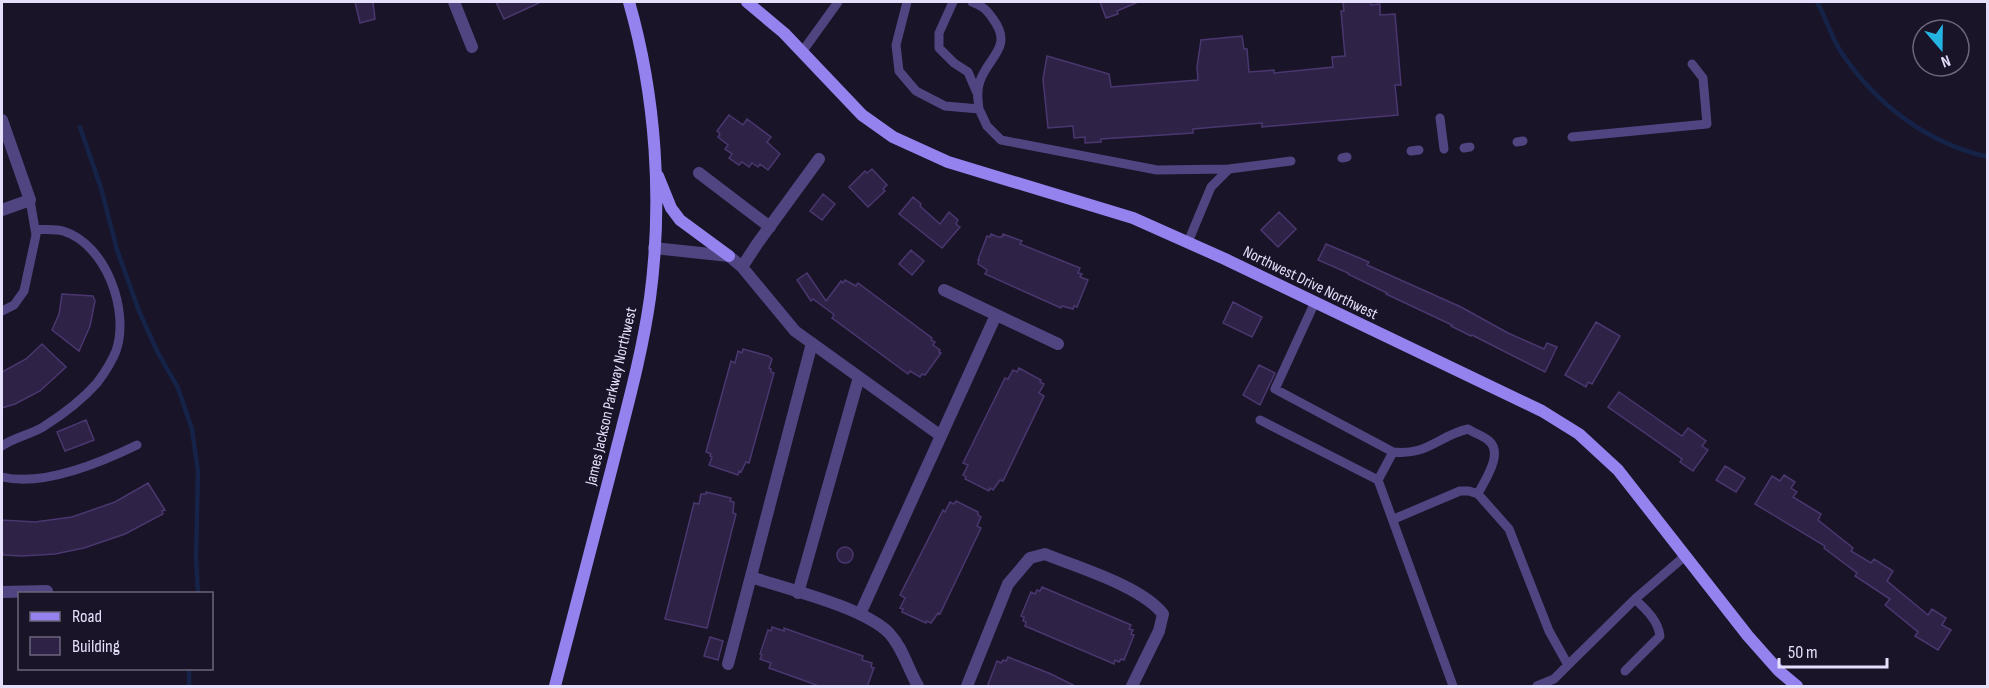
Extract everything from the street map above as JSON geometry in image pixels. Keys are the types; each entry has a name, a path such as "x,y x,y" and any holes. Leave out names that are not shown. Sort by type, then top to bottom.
{"street":[{"path":"454,2 472,47"},
{"name":"James Jackson Parkway Northwest","path":"555,687 635,374 650,298 654,248 655,165 646,81 629,2"},
{"name":"Northwest Drive Northwest","path":"747,2 784,33 862,115 893,137 948,162 1134,218 1542,411 1579,434 1618,470 1748,636 1779,671 1797,687"},
{"path":"2,120 30,200 2,210"},
{"path":"742,267 819,159"},
{"path":"655,165 665,194 680,220 742,267 795,331 941,436"},
{"path":"699,173 770,227"},
{"path":"654,248 729,256"},
{"path":"944,290 1058,344"},
{"path":"860,614 996,315"},
{"path":"728,664 812,343"},
{"path":"798,593 859,377"},
{"path":"967,687 1008,584 1030,558 1045,554 1132,590 1155,604 1163,614 1132,687"},
{"path":"751,577 860,614 888,632 898,646 918,687"},
{"path":"2,592 47,591"}],"lane":[{"path":"802,52 838,2"},
{"path":"907,2 896,45 899,70 916,90 945,106 979,109"},
{"path":"953,2 939,33 939,48 954,63 968,72 977,93 979,109 987,126 1001,140 1157,170 1229,169 1291,161"},
{"path":"972,2 984,6 999,26 1002,39 996,54 980,80 977,93"},
{"path":"1572,137 1707,124 1703,78 1692,64"},
{"path":"1440,118 1444,149"},
{"path":"1188,242 1211,186 1229,169"},
{"path":"2,311 14,305 24,291 36,235 30,200"},
{"path":"2,446 42,428 78,402 98,382 116,351 119,326 114,285 103,263 84,243 63,231 35,229"},
{"path":"1315,302 1275,389 1393,452 1407,453 1430,447 1456,432 1468,429 1490,441 1494,448 1495,459 1478,494"},
{"path":"1260,420 1378,480 1454,687"},
{"path":"2,477 16,481 52,476 109,459 137,445"},
{"path":"1378,480 1393,452"},
{"path":"1394,519 1460,491 1478,494 1509,529 1549,631 1568,665"},
{"path":"1537,687 1554,679 1635,599 1685,556"},
{"path":"1625,671 1660,636 1659,629 1649,613 1635,599"}],"building":[{"path":"355,2 373,2 375,19 360,23"},
{"path":"496,2 541,2 504,19"},
{"path":"1100,2 1138,2 1106,18"},
{"path":"1343,2 1380,4 1380,15 1395,14 1401,85 1395,85 1398,115 1262,127 1262,123 1193,129 1193,133 1101,139 1101,142 1085,143 1085,137 1074,138 1073,126 1048,128 1043,79 1047,56 1109,74 1111,87 1198,80 1197,67 1201,40 1242,36 1244,49 1247,49 1249,72 1274,70 1274,73 1333,67 1332,57 1345,56 1341,11 1344,11"},
{"path":"729,115 743,125 747,119 771,137 767,142 780,154 768,170 760,164 758,167 752,163 749,167 742,162 739,165 729,158 732,154 725,149 728,145 718,137 720,134 717,131"},
{"path":"872,169 887,185 883,189 885,191 868,207 849,187 865,171 867,173"},
{"path":"823,194 835,204 822,220 810,211"},
{"path":"913,197 940,224 949,212 958,220 956,224 960,227 942,248 899,214"},
{"path":"1279,212 1296,229 1278,247 1261,230"},
{"path":"991,234 1002,237 1003,234 1022,241 1020,244 1080,268 1078,273 1082,274 1080,277 1088,280 1077,307 1074,306 1073,309 1062,306 1061,308 985,274 987,270 978,264 978,260 987,236 990,237"},
{"path":"1326,244 1369,262 1367,265 1461,307 1508,333 1544,349 1547,343 1557,347 1545,372 1318,260"},
{"path":"911,250 924,261 912,275 899,264"},
{"path":"807,273 826,301 841,281 843,283 845,280 856,286 858,283 932,338 931,340 935,342 933,345 941,353 925,375 922,374 920,377 910,371 908,374 832,318 834,315 832,313 813,299 811,301 797,280"},
{"path":"62,294 93,296 95,301 90,326 79,351 52,330 59,314"},
{"path":"1233,302 1262,317 1252,337 1223,323"},
{"path":"1596,322 1620,336 1592,384 1588,382 1586,387 1565,375"},
{"path":"42,344 66,367 40,391 2,408 2,372 26,359"},
{"path":"743,349 772,359 769,368 774,373 749,463 746,462 738,475 709,465 712,457 706,452 731,361 735,363 738,351 742,353"},
{"path":"1259,365 1275,373 1260,405 1243,395"},
{"path":"1019,368 1041,380 1040,382 1044,384 1039,393 1044,396 1003,481 1000,480 993,490 990,488 989,491 965,479 963,475 968,465 963,463 1005,378 1008,379 1013,370 1017,372"},
{"path":"1619,392 1682,436 1688,428 1706,441 1702,446 1708,450 1693,471 1680,462 1682,459 1608,407"},
{"path":"86,420 94,440 65,451 57,432"},
{"path":"1725,466 1745,478 1736,492 1716,480"},
{"path":"1784,475 1795,482 1791,488 1797,492 1793,497 1821,514 1818,520 1853,548 1851,551 1871,563 1874,559 1893,571 1887,581 1928,615 1932,609 1946,618 1942,625 1951,630 1938,650 1915,636 1918,632 1885,605 1890,599 1855,576 1857,573 1824,548 1825,546 1755,504 1772,476 1780,481"},
{"path":"148,483 165,510 162,511 163,514 125,534 84,548 55,554 22,556 4,555 2,552 2,520 35,522 72,517 115,502"},
{"path":"706,492 731,498 730,501 734,502 733,513 736,514 707,628 665,619 694,503 699,504 701,494 706,494"},
{"path":"956,501 978,512 981,517 977,526 981,528 940,614 938,613 931,623 927,621 926,623 902,612 903,609 900,608 905,598 900,595 943,510 945,512 950,502 954,504"},
{"path":"845,547 851,549 853,555 851,561 845,563 839,561 837,555 839,549"},
{"path":"1042,587 1131,625 1129,629 1133,630 1131,634 1134,635 1124,660 1121,659 1119,662 1115,660 1114,664 1025,626 1024,617 1021,616 1031,592 1035,594"},
{"path":"772,627 784,631 784,628 863,656 862,660 872,663 871,667 874,668 867,687 822,687 769,668 771,663 760,659 762,655 760,654 768,630 771,631"},
{"path":"710,637 723,641 718,660 704,656"},
{"path":"1008,657 1077,687 987,687 997,661 1001,663"}],"waterway":[{"path":"1817,2 1841,52 1855,71 1886,104 1923,131 1944,142 1988,157"},
{"path":"80,127 101,188 117,250 139,311 157,351 178,388 192,429 198,472 196,558 198,592"},
{"path":"189,670 189,686"}]}
